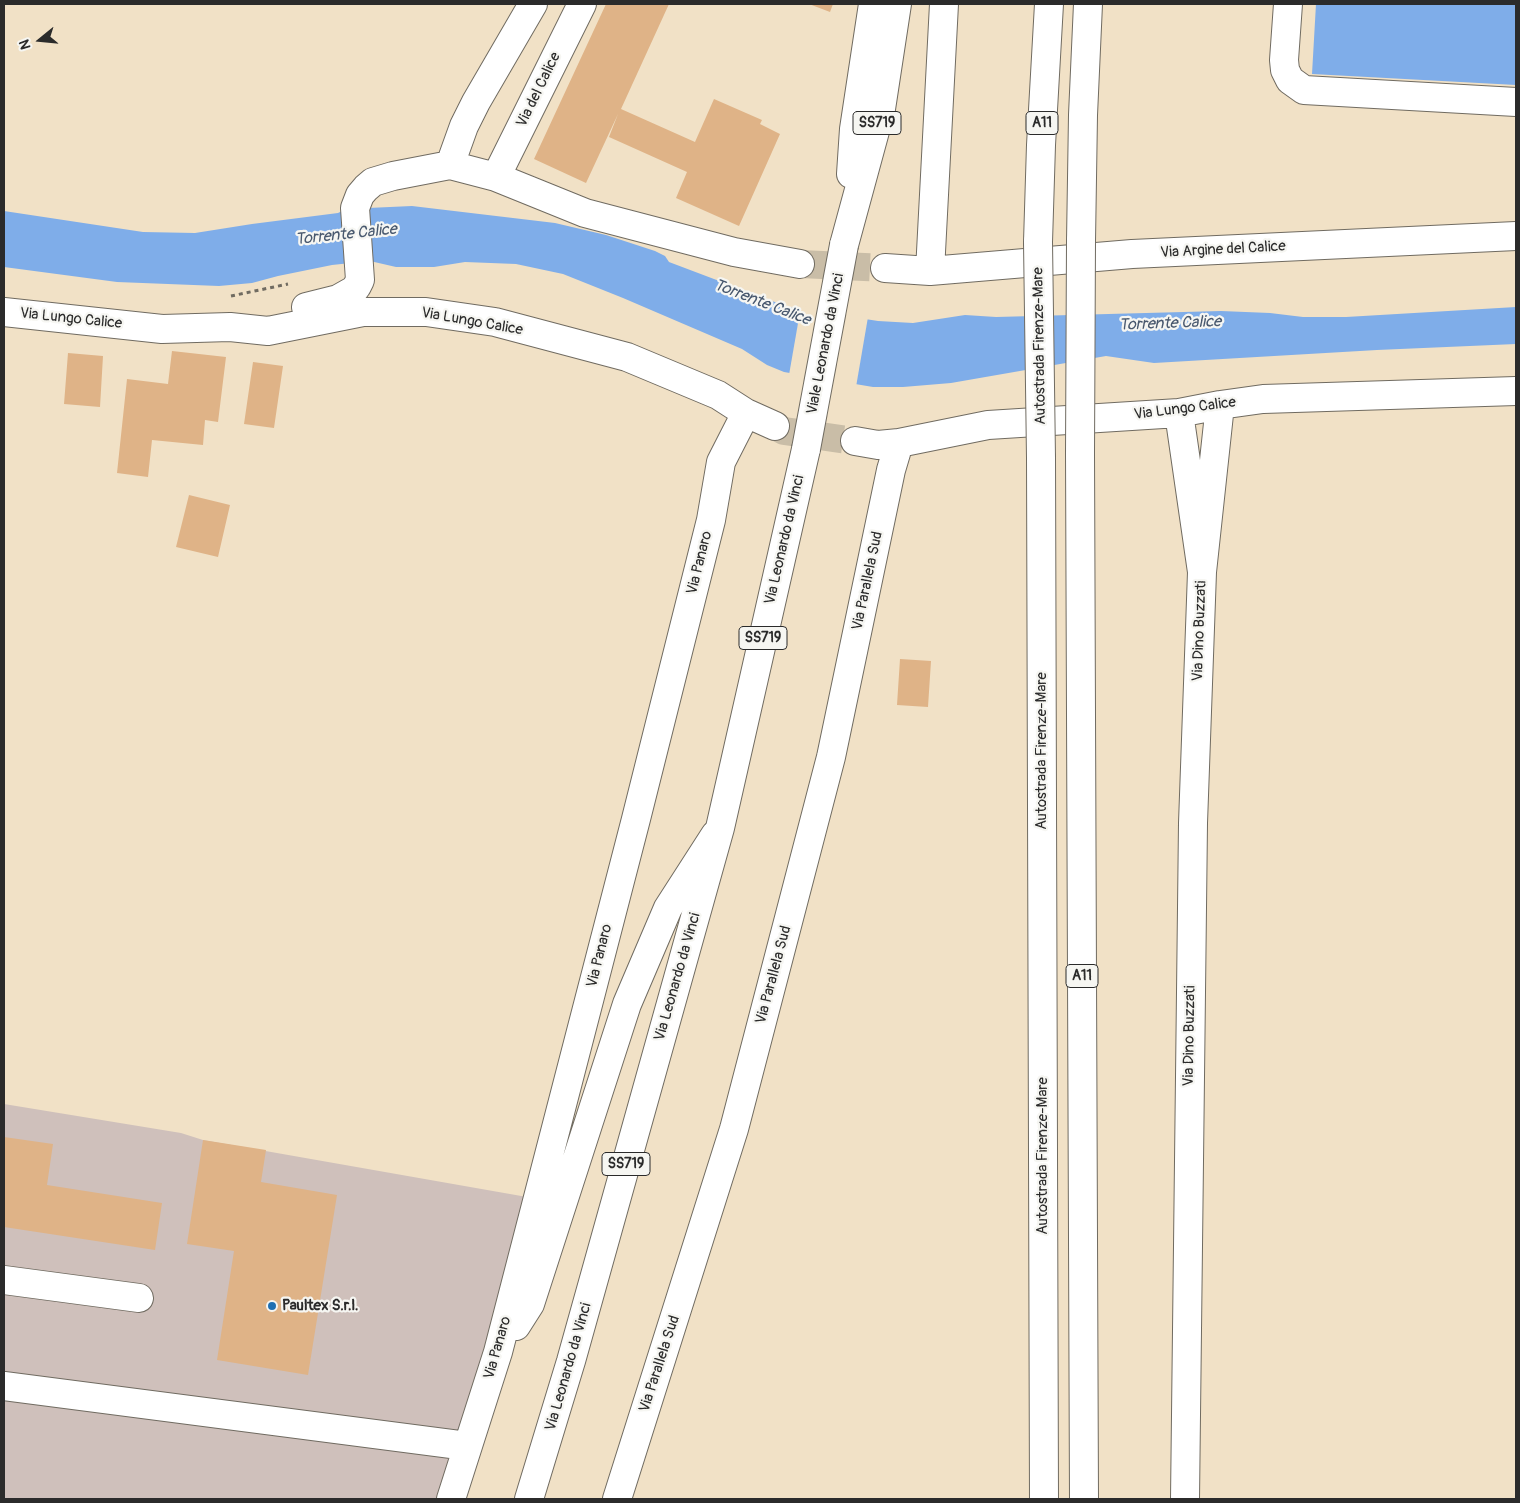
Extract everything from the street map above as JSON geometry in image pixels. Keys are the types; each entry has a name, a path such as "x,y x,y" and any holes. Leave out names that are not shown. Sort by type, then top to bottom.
{"main road":[{"path":"450,165 464,126 476,102 533,4"},
{"name":"Via del Calice","path":"496,177 582,4"},
{"name":"Viale Leonardo da Vinci","path":"845,242 854,129 874,4"},
{"name":"Viale Leonardo da Vinci","path":"806,449 845,242 881,109 897,4"},
{"path":"930,270 944,4"},
{"name":"Autostrada Firenze-Mare","path":"1044,1499 1041,458 1038,242 1048,4"},
{"name":"A11","path":"1084,1499 1080,453 1083,116 1088,4"},
{"path":"1288,4 1285,70 1290,80 1304,90 1516,102"},
{"path":"230,327 338,299 357,286 360,280 355,208 360,195 373,182 392,176 450,165 496,177 585,213 734,252 800,264"},
{"name":"Via Argine del Calice","path":"885,268 930,270 1132,254 1516,236"},
{"name":"Via Lungo Calice","path":"4,312 162,329 230,327 268,331 363,312 426,312 495,322 627,358 718,395 746,413 775,426"},
{"name":"Via Lungo Calice","path":"855,441 878,445 899,443 988,425 1179,413 1263,399 1516,390"},
{"name":"Via Dino Buzzati","path":"1185,1499 1193,823 1202,572 1220,405"},
{"name":"Via Panaro","path":"451,1499 498,1352 641,800 710,520 721,462 746,413"},
{"name":"Via Dino Buzzati","path":"1179,413 1202,572"},
{"name":"Via Parallela Sud","path":"617,1499 734,1129 831,757 891,470 899,443"},
{"name":"Via Leonardo da Vinci","path":"529,1499 571,1361 720,828 806,449"},
{"path":"498,1352 530,1304 626,1004 668,908 720,828"},
{"path":"4,1280 140,1298"},
{"path":"4,1386 467,1446"}],"path":[{"path":"224,298 294,283"}],"shaded area":[{"path":"4,1104 181,1133 203,1140 527,1197 441,1499 4,1499"}],"water":[{"path":"1316,4 1516,4 1516,85 1312,74"},
{"name":"Torrente Calice","path":"412,206 555,223 606,235 655,251 665,256 669,262 788,307 878,321 913,323 965,315 996,317 1221,311 1270,313 1303,317 1346,317 1516,307 1516,344 1154,363 1106,356 951,383 903,387 873,387 784,372 767,365 742,349 623,298 563,274 516,264 465,262 434,267 396,267 370,261 332,265 252,283 219,286 117,282 4,267 4,211 143,232 195,233 338,213 346,209"}],"pier":[{"path":"801,306 868,317 856,387 789,375"}],"building":[{"path":"606,4 669,4 621,109 695,142 714,99 762,120 760,124 780,134 739,226 676,198 687,172 609,137 618,114 586,183 534,159"},
{"path":"809,4 833,4 830,12"},
{"path":"172,351 226,357 218,422 205,420 203,445 152,440 148,477 117,473 127,379 168,384"},
{"path":"68,353 103,356 100,407 64,404"},
{"path":"253,362 283,366 274,428 244,424"},
{"path":"189,495 230,505 218,557 176,547"},
{"path":"900,659 931,661 928,707 897,705"},
{"path":"4,1137 53,1144 47,1185 162,1203 155,1250 4,1227"},
{"name":"Paultex S.r.l.","path":"203,1140 266,1150 261,1182 337,1195 308,1375 217,1360 234,1251 187,1244"}],"tunnel":[{"path":"800,264 885,268"},
{"path":"775,426 784,431 855,441"}],"place":[{"name":"Paultex S.r.l.","path":"272,1306"}]}
